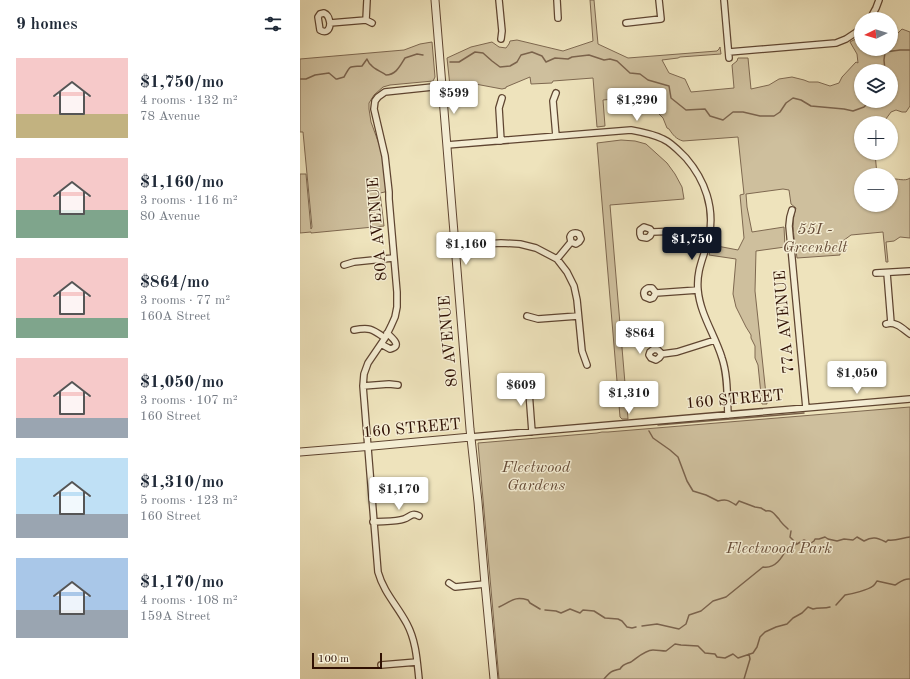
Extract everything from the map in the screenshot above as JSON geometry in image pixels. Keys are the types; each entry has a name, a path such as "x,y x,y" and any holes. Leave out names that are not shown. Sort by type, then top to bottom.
{"street":[{"path":"366,20 367,0"},
{"name":"80 AVENUE","path":"435,0 471,437 494,679"},
{"path":"499,0 502,31 501,39"},
{"path":"557,0 558,18"},
{"path":"626,23 661,19 659,0"},
{"path":"724,0 729,55 836,43 846,40 854,34"},
{"path":"874,12 879,0"},
{"path":"330,23 366,20 372,23"},
{"name":"80A AVENUE","path":"419,679 415,645 410,630 404,618 386,593 381,582 377,565 363,386 364,374 368,363 386,336 397,307 385,156 376,122 374,105 378,97 383,93 390,91 442,86"},
{"path":"556,93 553,101 556,136"},
{"path":"501,141 499,108 502,98"},
{"path":"447,145 624,130 649,134 664,139 680,151 702,181 708,199 710,217 709,236 700,264 698,290 701,307 724,366 728,415"},
{"name":"77A AVENUE","path":"792,210 789,226 806,408"},
{"path":"652,232 680,231 709,236"},
{"path":"557,259 571,242"},
{"path":"455,246 501,243 520,244 536,248 557,259 570,276 574,286 582,351 587,365"},
{"path":"344,266 354,262 393,258"},
{"path":"876,273 910,271"},
{"path":"886,273 889,324 896,324 910,334"},
{"path":"656,293 698,290"},
{"path":"527,316 538,319 578,316"},
{"path":"354,330 364,328 369,329 386,336 396,343 395,346 390,349 380,344"},
{"path":"662,354 677,352 715,340"},
{"path":"363,386 389,384 398,385"},
{"path":"531,384 529,392 532,432"},
{"name":"160 STREET","path":"300,452 910,399"},
{"path":"374,522 403,520 416,514 419,516"},
{"path":"449,583 455,587 485,584"},
{"path":"381,665 417,662"}],"green space":[{"name":"55I - Greenbelt","path":"590,0 594,0 598,44 628,58 717,51 720,47 721,54 662,60 669,73 685,79 691,92 734,88 732,65 738,58 748,58 751,89 769,85 779,79 792,77 830,86 839,83 842,77 854,64 854,108 898,108 898,64 854,64 856,62 858,63 857,56 898,56 898,33 902,29 910,32 910,106 906,112 896,110 891,112 888,116 854,116 854,160 876,160 876,168 854,168 854,212 898,212 898,179 906,180 910,178 910,238 900,237 894,241 886,242 888,262 886,262 883,232 851,235 840,243 840,255 797,258 793,226 796,208 791,204 789,190 783,189 746,194 752,232 784,227 785,247 756,251 755,291 767,404 762,404 758,365 755,358 755,346 751,335 736,307 733,294 736,259 709,255 712,245 738,250 744,238 740,195 744,194 738,137 683,141 673,135 667,128 663,118 658,113 656,104 642,103 624,98 603,100 605,126 597,127 593,78 531,84 530,77 502,89 470,83 450,86 447,58 471,47 492,42 499,47 506,48 510,41 517,40 563,51 593,41"},
{"path":"854,40 854,49 850,42"},
{"path":"432,42 435,77 433,81 383,87 374,95 369,103 371,122 383,155 386,189 385,192 380,193 384,226 300,233 300,174 306,174 311,229 312,227 303,132 300,132 300,59 404,50 420,44"},
{"path":"621,140 635,141 646,144 667,163 682,187 684,199 610,205 628,419 622,419 620,417 597,143"},
{"name":"Fleetwood Park","path":"910,407 910,679 499,679 478,443"}],"waterway":[{"path":"884,64 885,52 910,50"},
{"path":"450,62 459,62 475,52 483,53 500,67 510,66 517,62 521,55 532,52 542,56 546,62 555,58 568,59 572,57 589,55 604,60 610,59 617,61 630,73 640,74 648,80 669,86 671,98 686,110 705,109 710,116 723,120 733,112 743,112 760,116 774,116 780,112 786,103 793,98 801,100 811,106 853,111 861,108"},
{"path":"300,79 306,79 315,75 329,73 336,79 344,77 350,67 362,66 367,59 374,68 386,75 389,75 397,70 405,58 417,54 423,55"},
{"path":"658,425 804,413"},
{"path":"649,431 653,438 678,457 687,481 693,491 718,501 727,500 736,505 739,501 766,511 770,511 775,514 788,529"},
{"path":"791,531 790,537 797,544"},
{"path":"791,546 804,540 811,543 815,539 825,537 837,541 844,539 853,540 857,537 864,541 870,538 875,538 886,542 888,540 910,537"},
{"path":"642,626 657,624 679,629 686,624 689,615 701,611 713,601 726,597 763,567 775,565 787,548"},
{"path":"836,605 845,595 868,589 874,586 877,581 895,585 904,580 910,579"},
{"path":"499,607 513,600 519,599 528,600 540,609"},
{"path":"604,679 611,672 620,669 623,665 631,662 650,650 666,651 675,644 698,646 705,653 715,654 717,657 725,658 733,654 738,658 753,653 757,647 760,637 765,632 787,624 808,607 813,609 830,607"},
{"path":"545,610 561,613 570,609 580,613 583,610 594,611 605,618 618,619 627,627 636,627"},
{"path":"744,679 750,659 749,654"}],"park label":[{"name":"Fleetwood Gardens","path":"536,477"}]}
